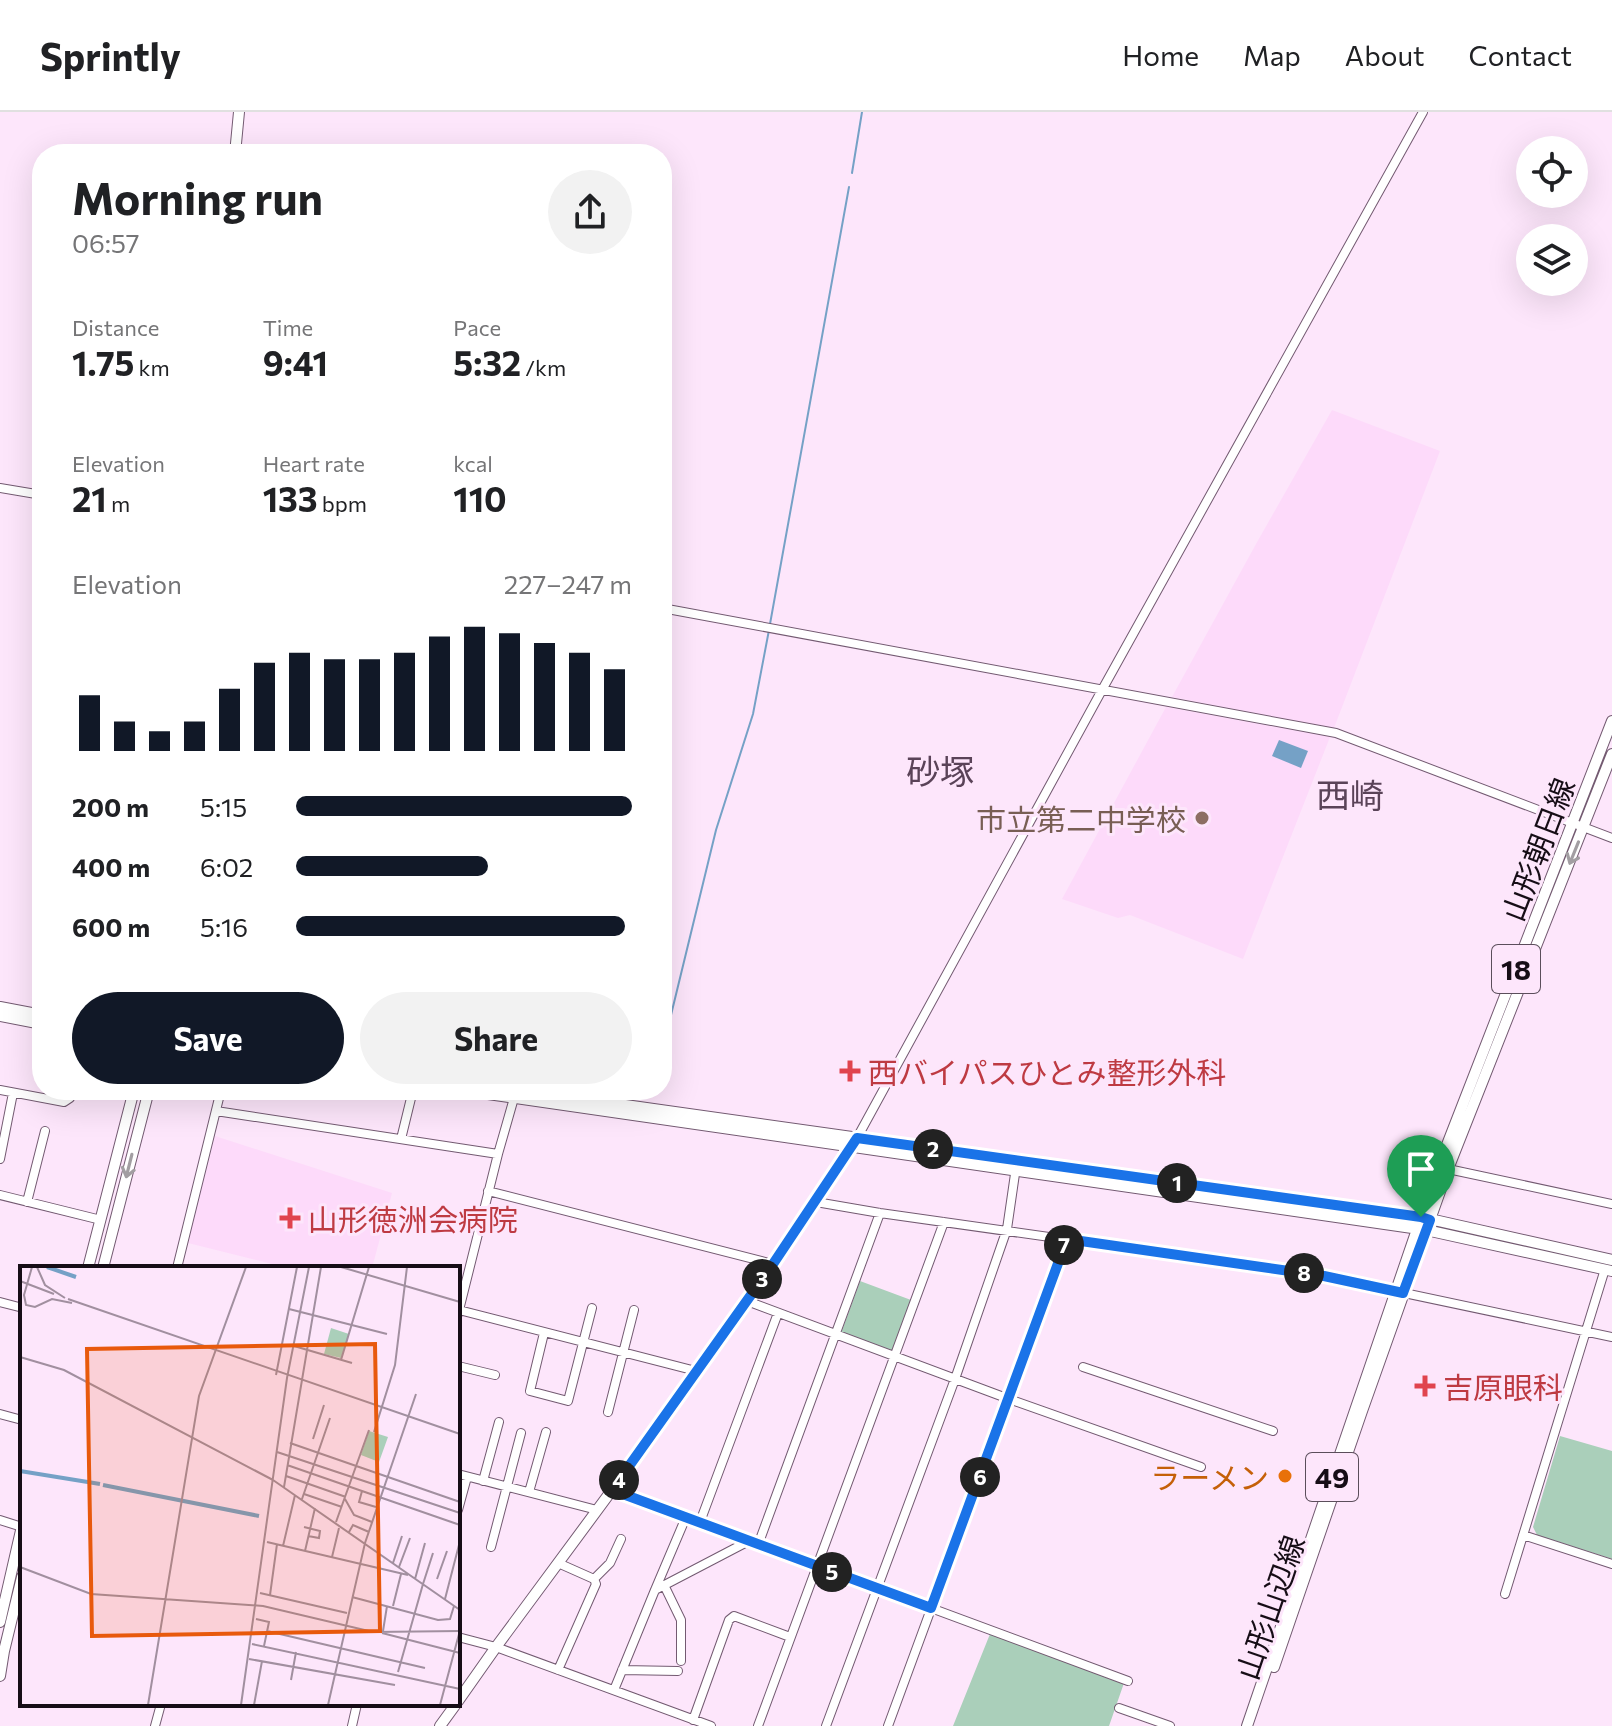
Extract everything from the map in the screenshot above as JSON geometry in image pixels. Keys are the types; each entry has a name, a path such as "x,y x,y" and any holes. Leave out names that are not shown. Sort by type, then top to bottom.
{"main road":[{"path":"236,144 239,112"},
{"name":"山形朝日線","path":"1424,1224 1448,1169 1579,826 1612,721"},
{"name":"山形朝日線","path":"1424,1224 1438,1168 1579,826 1612,754"},
{"path":"0,1007 32,1013"},
{"path":"0,1016 32,1022"},
{"path":"89,1266 131,1100"},
{"path":"104,1266 146,1100"},
{"path":"557,1100 1424,1224 1610,1267"},
{"path":"460,1698 747,1301 854,1143"},
{"name":"山形山辺線","path":"1247,1726 1424,1224"},
{"name":"山形山辺線","path":"1255,1726 1399,1292"},
{"path":"0,1622 20,1536"},
{"path":"0,1676 20,1585"},
{"path":"440,1726 454,1706"}],"street":[{"path":"854,1143 1423,112"},
{"path":"0,488 32,493"},
{"path":"672,610 1336,733 1612,838"},
{"path":"0,1090 32,1096"},
{"path":"0,1159 13,1093"},
{"path":"177,1266 219,1100"},
{"path":"401,1139 411,1100"},
{"path":"460,1304 514,1100"},
{"path":"216,1111 498,1154"},
{"path":"27,1202 45,1131"},
{"path":"826,1726 955,1379 1007,1229 1017,1166"},
{"path":"1448,1169 1612,1204"},
{"path":"488,1191 773,1264"},
{"path":"0,1195 101,1220"},
{"path":"816,1202 1324,1276 1612,1337"},
{"path":"758,1545 880,1213"},
{"path":"758,1726 944,1222"},
{"path":"888,1726 1067,1239"},
{"path":"1505,1594 1586,1332 1610,1267"},
{"path":"747,1301 1201,1467"},
{"path":"0,1302 19,1307"},
{"path":"544,1333 530,1391 568,1401 592,1308"},
{"path":"608,1412 634,1310"},
{"path":"460,1312 696,1371"},
{"path":"700,1522 778,1313"},
{"path":"460,1366 495,1375"},
{"path":"1083,1367 1273,1431"},
{"path":"0,1414 20,1419"},
{"path":"483,1481 499,1422"},
{"path":"529,1492 546,1432"},
{"path":"491,1547 521,1433"},
{"path":"462,1476 597,1510"},
{"path":"612,1490 1128,1681"},
{"path":"614,1690 686,1517"},
{"path":"0,1520 20,1526"},
{"path":"1523,1535 1612,1564"},
{"path":"594,1579 610,1563 621,1539"},
{"path":"655,1590 747,1542"},
{"path":"558,1563 594,1579 596,1584 558,1670"},
{"path":"664,1585 681,1620 681,1661"},
{"path":"693,1720 729,1620 734,1616 790,1637"},
{"path":"460,1638 496,1647 711,1726"},
{"path":"622,1670 678,1671"},
{"path":"155,1726 160,1706"},
{"path":"352,1726 357,1706"},
{"path":"1119,1708 1170,1726"}],"shaded area":[{"path":"1332,410 1440,451 1334,728 1172,697 1256,544"},
{"name":"市立第二中学校","path":"1166,707 1330,737 1243,959 1130,915 1118,918 1062,899"},
{"name":"山形徳洲会病院","path":"215,1136 392,1193 373,1266 280,1266 188,1243"}],"green space":[{"path":"860,1281 911,1300 892,1352 841,1333"},
{"path":"1560,1436 1612,1451 1612,1559 1537,1535 1533,1527"},
{"path":"990,1634 1124,1683 1109,1726 953,1726"}],"water":[{"path":"1279,740 1308,751 1301,768 1272,756"}],"waterway":[{"path":"852,173 862,112"},
{"path":"770,624 849,187"},
{"path":"672,1011 716,830 753,714 769,630"}],"place":[{"name":"市立第二中学校","path":"1202,818"},
{"name":"西バイパスひとみ整形外科","path":"850,1071"},
{"name":"山形徳洲会病院","path":"290,1218"},
{"name":"吉原眼科","path":"1425,1386"},
{"name":"ラーメン","path":"1285,1476"}],"district":[{"name":"砂塚","path":"940,770"},
{"name":"西崎","path":"1350,794"}],"route":[{"path":"857,1138 1421,1217 1430,1220 1403,1293 1324,1276 1067,1239 931,1608 612,1490 773,1264 857,1138"}]}
